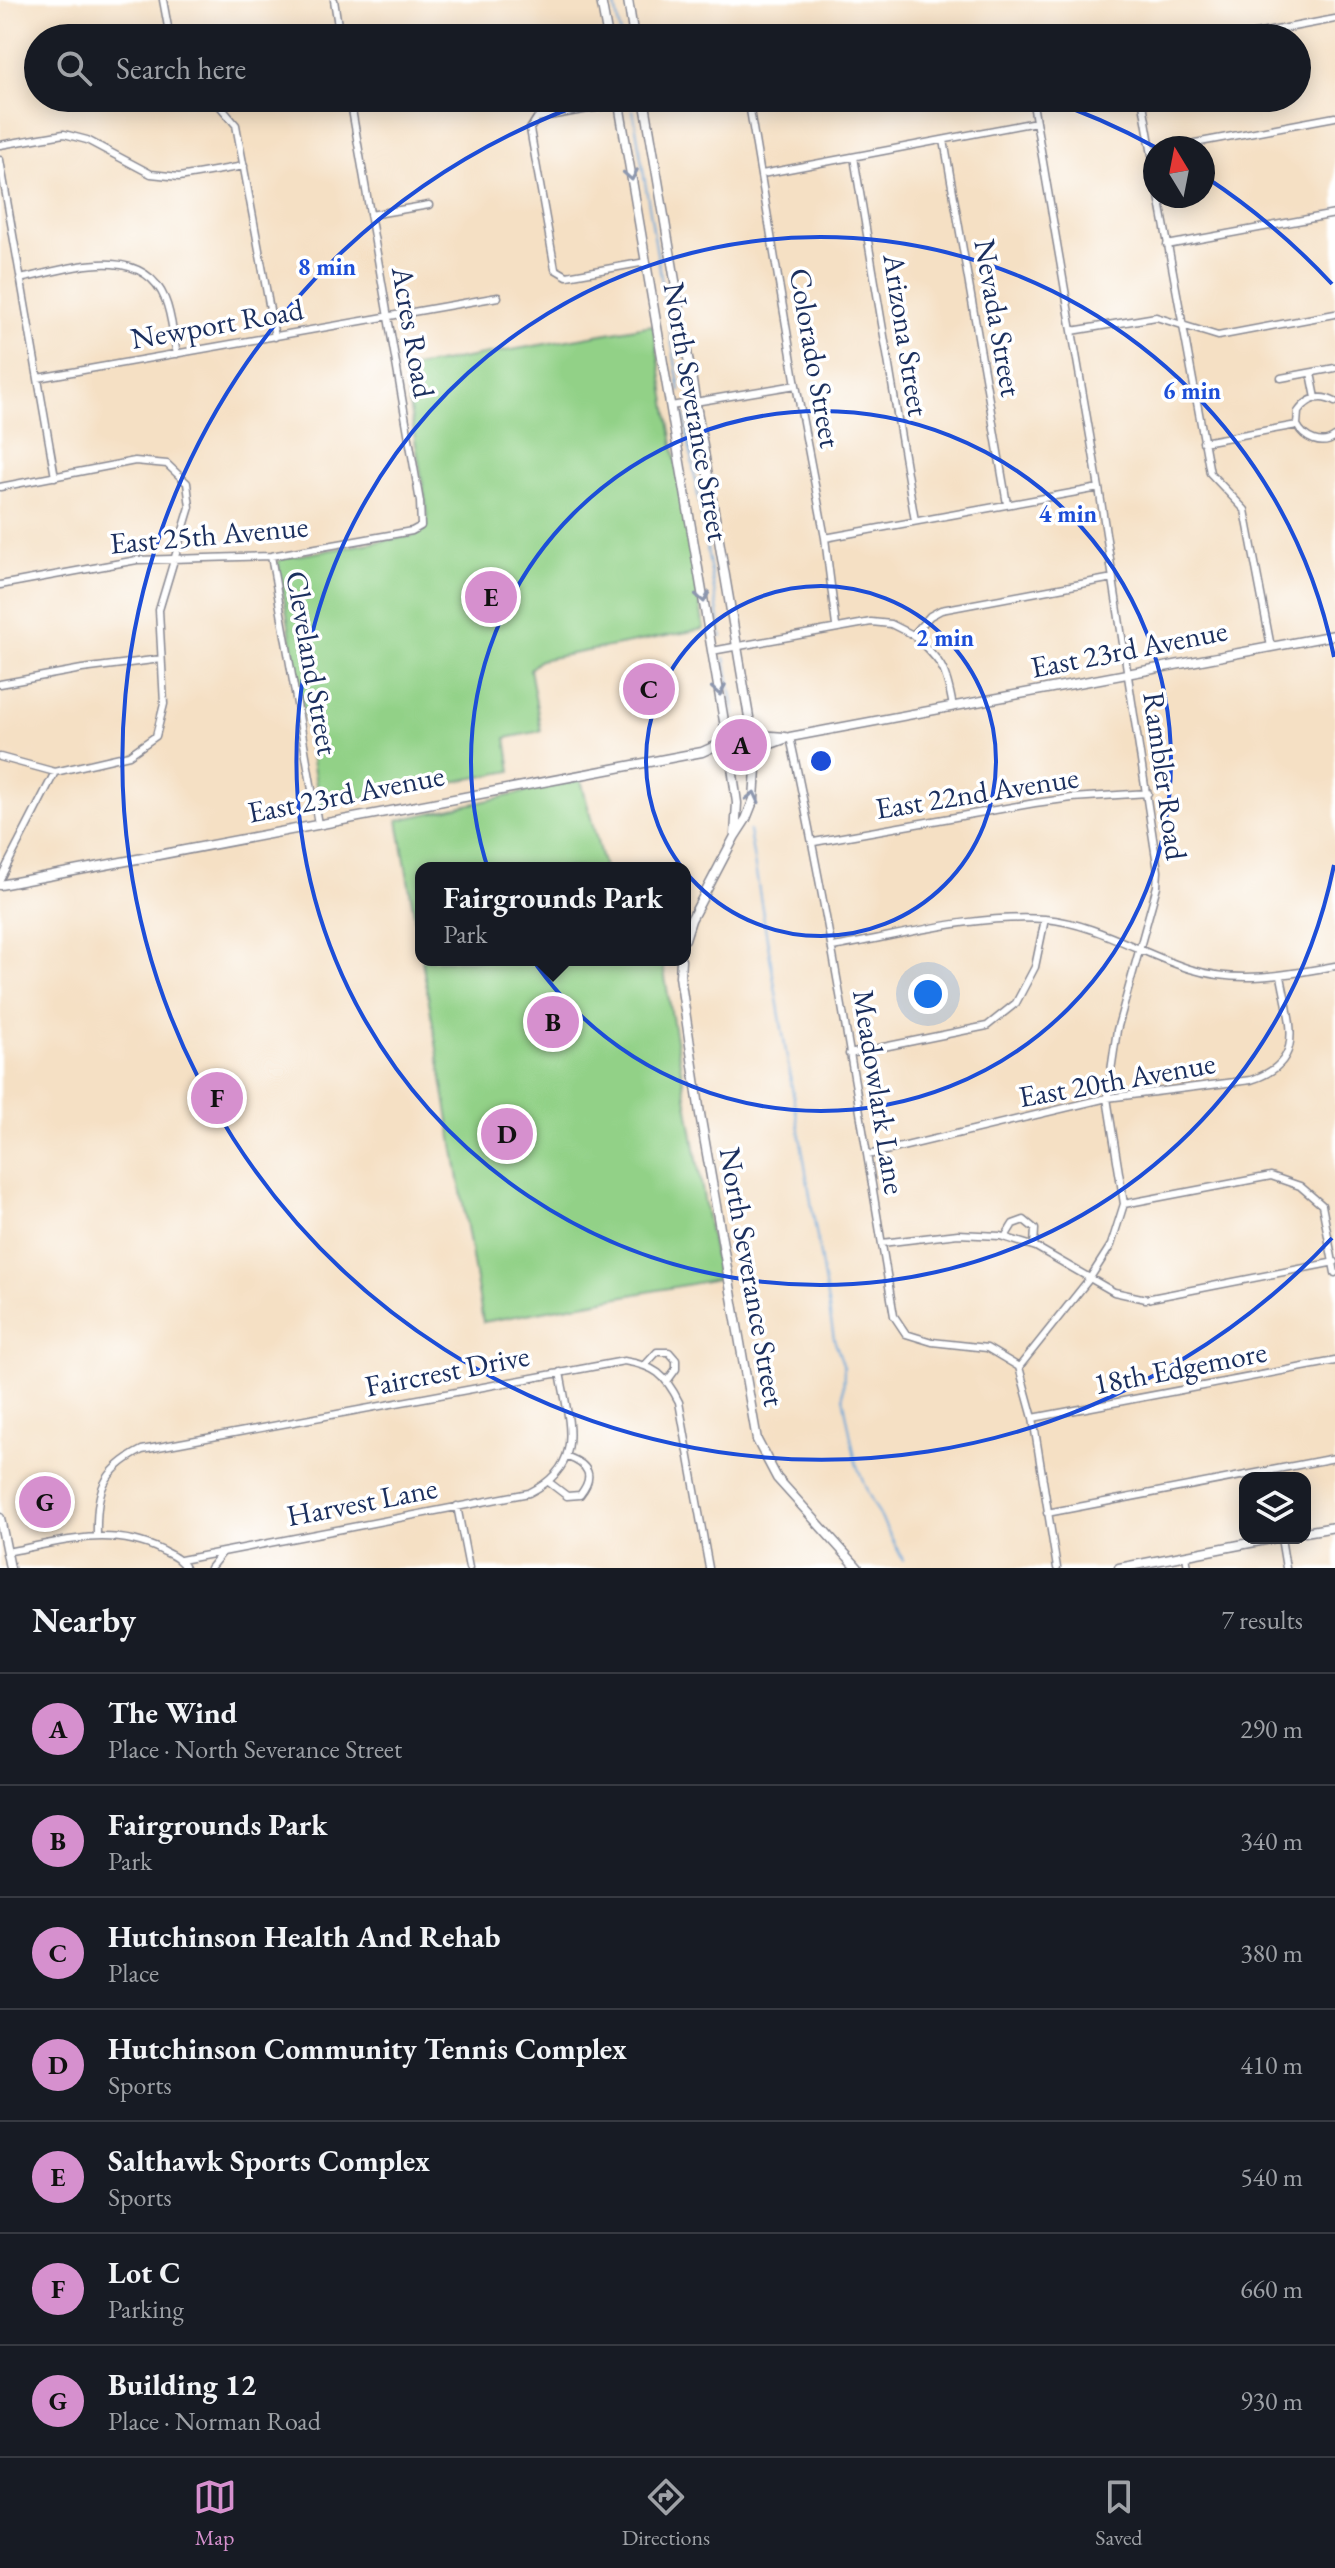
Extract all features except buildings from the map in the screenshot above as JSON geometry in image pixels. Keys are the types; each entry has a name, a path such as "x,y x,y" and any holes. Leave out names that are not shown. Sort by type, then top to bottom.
{"street":[{"path":"163,0 167,24"},
{"path":"334,0 338,24"},
{"path":"601,0 605,24"},
{"path":"628,0 632,24"},
{"path":"1308,24 1335,19"},
{"path":"225,112 236,125 275,337"},
{"name":"Acres Road","path":"352,112 420,502 421,526"},
{"path":"566,112 537,118 530,129 555,269 567,276 646,262"},
{"name":"North Severance Street","path":"621,112 724,738"},
{"name":"North Severance Street","path":"649,112 737,647 754,732"},
{"name":"Colorado Street","path":"751,112 825,538 836,626"},
{"name":"Rambler Road","path":"1019,1367 1090,1278 1111,1245 1124,1204 1107,1098 1117,1030 1157,886 1158,871 1099,488 1034,112"},
{"path":"1145,112 1150,136"},
{"path":"1215,139 1335,117"},
{"path":"762,174 1036,122"},
{"path":"0,145 64,134 87,140 151,174 179,177 244,166"},
{"name":"Nevada Street","path":"944,140 1007,504"},
{"name":"Arizona Street","path":"854,157 915,521"},
{"path":"0,160 55,477"},
{"path":"370,215 429,205"},
{"path":"1161,208 1210,473 1245,510 1271,647"},
{"path":"1167,245 1335,214"},
{"path":"20,279 109,261 146,273 165,298 177,354"},
{"name":"Newport Road","path":"38,378 498,297"},
{"path":"1072,331 1156,317 1218,336 1335,314"},
{"path":"1281,378 1335,368"},
{"path":"1311,373 1316,398"},
{"path":"671,406 796,385"},
{"path":"1335,402 1323,396 1304,404 1298,412 1297,425 1308,438 1319,442 1335,437"},
{"path":"1203,442 1297,425"},
{"path":"0,487 135,461 167,464 187,483 190,507 159,610 164,704 156,736 129,755 55,772 0,757"},
{"path":"825,538 1099,488"},
{"name":"East 25th Avenue","path":"0,585 137,560 271,556 412,531 421,526"},
{"name":"Cleveland Street","path":"271,556 318,824"},
{"path":"913,635 930,616 941,610 1113,578"},
{"path":"712,651 836,626 882,623 913,635 939,659 947,673 953,707"},
{"name":"East 23rd Avenue","path":"759,751 790,737 1335,635"},
{"path":"0,684 161,659"},
{"path":"691,920 746,819 754,799 759,751 754,732 741,726 724,738 737,803 735,836"},
{"name":"East 23rd Avenue","path":"754,732 790,737"},
{"name":"Meadowlark Lane","path":"790,737 814,842 833,947 894,1316 906,1334 932,1342 987,1348 1019,1367"},
{"name":"East 23rd Avenue","path":"0,885 702,752 724,738"},
{"path":"729,759 745,763 759,751"},
{"name":"East 23rd Avenue","path":"702,752 729,759"},
{"path":"0,879 55,772"},
{"name":"East 22nd Avenue","path":"814,842 1035,803 1148,793"},
{"path":"833,947 986,919 1045,919 1070,923 1191,969 1232,977 1281,976 1335,966"},
{"path":"849,1054 987,1026 1016,1003 1035,967 1045,919"},
{"name":"North Severance Street","path":"681,966 700,1114 757,1440 777,1478 858,1568"},
{"name":"East 20th Avenue","path":"868,1155 1107,1098 1251,1080 1269,1074 1283,1062 1290,1048 1281,976"},
{"path":"1124,1204 1271,1176 1300,1186 1322,1205 1335,1273"},
{"path":"1005,1237 1013,1224 1024,1220 1035,1229 1034,1246"},
{"path":"882,1243 958,1234 1005,1237 1034,1246 1114,1292 1146,1299 1334,1262"},
{"name":"Faircrest Drive","path":"97,1535 97,1510 102,1486 119,1463 142,1450 624,1361 646,1364 657,1352 669,1352 676,1360 676,1369 668,1380"},
{"name":"18th Edgemore","path":"1033,1418 1335,1361"},
{"path":"646,1364 668,1380 679,1402 709,1568"},
{"path":"1019,1367 1033,1418 1057,1568"},
{"path":"560,1372 570,1428 568,1457 550,1483 567,1496 580,1495 587,1486 588,1472 583,1463 568,1457"},
{"path":"1047,1513 1335,1458"},
{"name":"Harvest Lane","path":"181,1560 529,1493 550,1483"},
{"path":"457,1506 469,1568"},
{"path":"0,1518 10,1568"},
{"path":"1311,1531 1335,1527"},
{"path":"7,1552 97,1535 145,1542 181,1560 185,1568"},
{"path":"1119,1568 1247,1544"},
{"path":"1280,1544 1286,1568"},
{"path":"210,1568 222,1553"},
{"path":"1186,1556 1188,1568"}],"green space":[{"path":"653,325 704,629 540,660 530,669 541,731 506,738 511,771 320,807 278,562 283,558 417,535 425,530 428,515 403,369"},
{"path":"581,780 602,862 415,862 415,920 398,820"},
{"path":"423,966 663,966 718,1279 483,1322"}],"waterway":[{"path":"614,0 618,24"},
{"path":"633,112 680,391"},
{"path":"684,413 722,637"},
{"path":"725,658 735,716"},
{"path":"749,831 834,1339 844,1367 843,1397 856,1463 903,1560"}],"place":[{"name":"Salthawk Sports Complex","path":"491,597"},
{"name":"Hutchinson Health And Rehab","path":"649,689"},
{"name":"The Wind","path":"741,745"},
{"name":"Fairgrounds Park","path":"553,1022"},
{"name":"Lot C","path":"217,1098"},
{"name":"Hutchinson Community Tennis Complex","path":"507,1134"},
{"name":"Building 12","path":"45,1502"}]}
